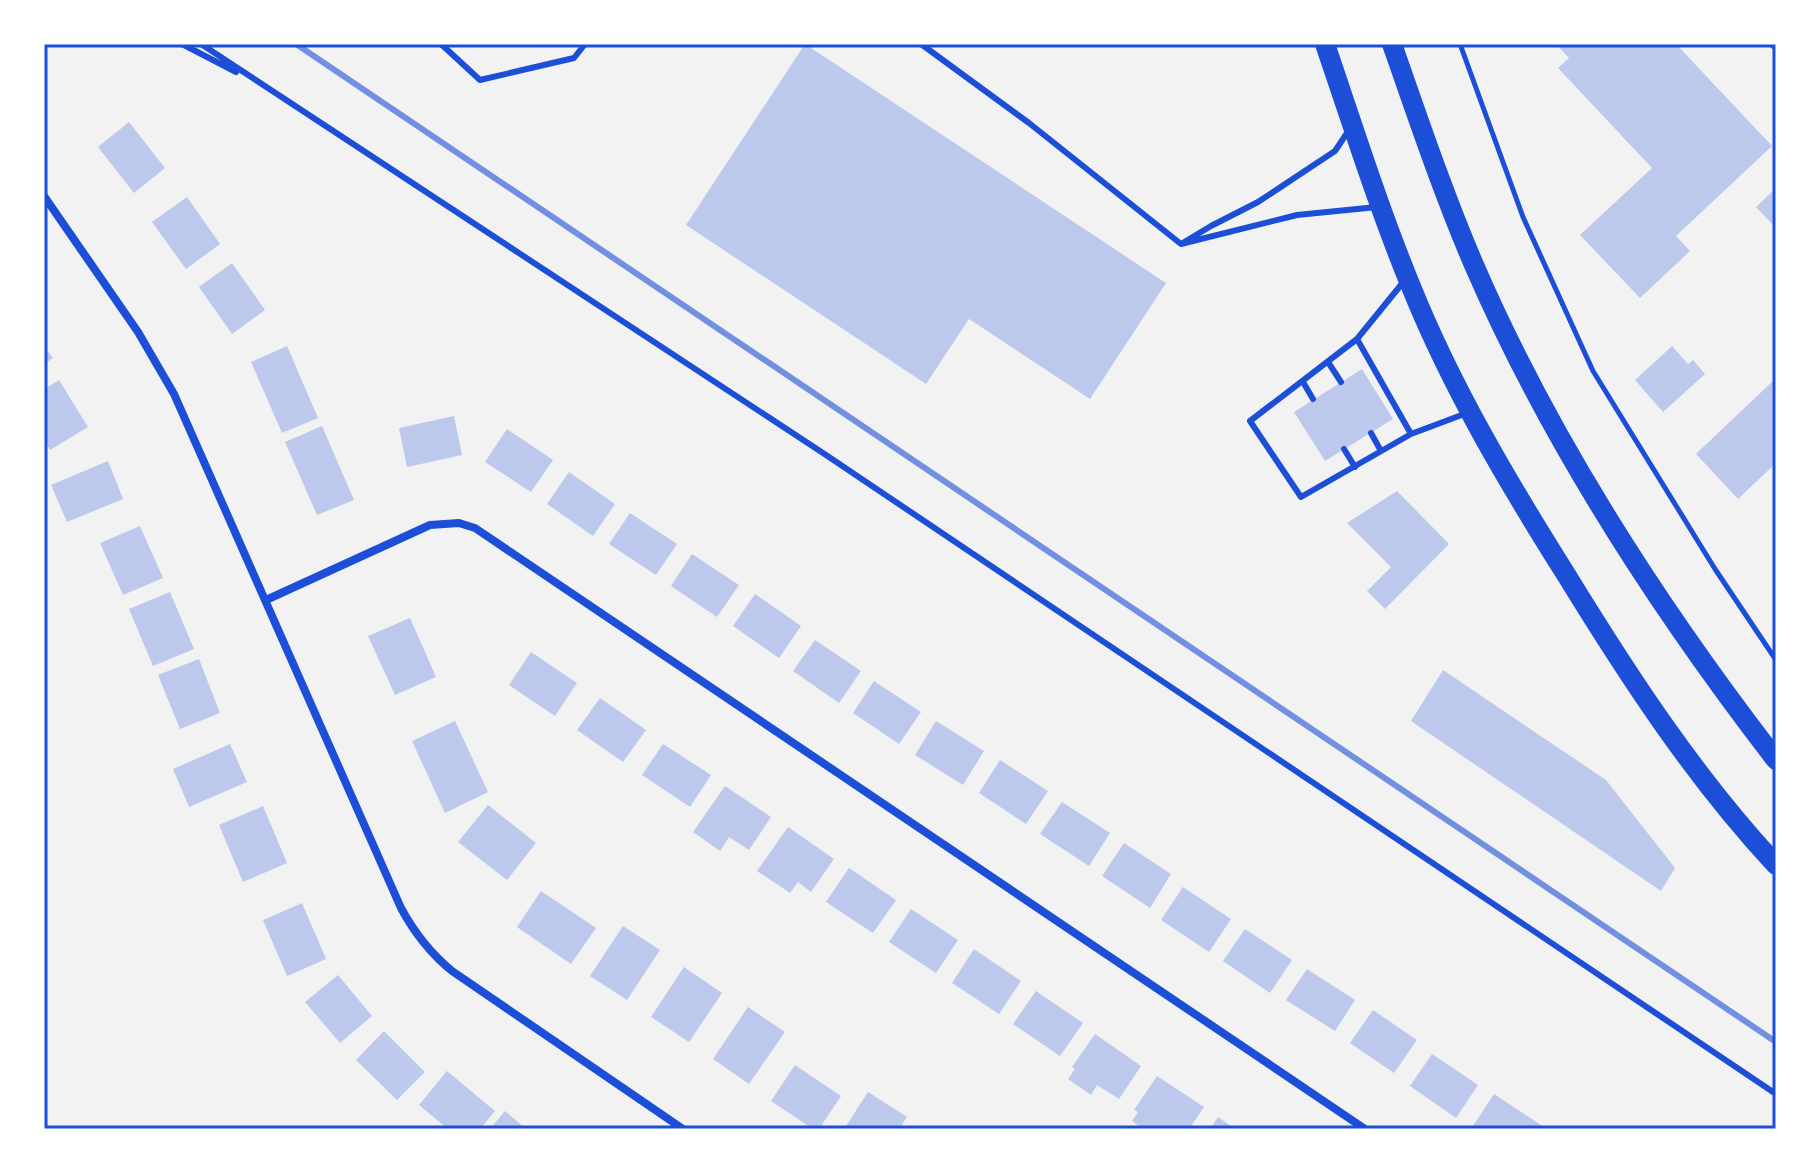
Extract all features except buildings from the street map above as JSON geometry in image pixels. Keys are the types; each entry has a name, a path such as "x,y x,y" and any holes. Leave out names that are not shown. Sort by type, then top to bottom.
{"main road":[{"path":"1325,44 1407,277 1471,412 1518,498 1593,620 1679,745 1744,830 1776,865"},
{"path":"1392,44 1433,161 1475,266 1544,408 1580,475 1634,558 1734,705 1776,760"}],"street":[{"path":"44,196 157,362 174,394 401,908 415,933 432,955 452,971 683,1129"},
{"path":"266,600 430,525 459,523 475,528 1365,1129"},
{"path":"660,1129 667,1118"}],"lane":[{"path":"182,44 261,85"},
{"path":"201,44 826,455 1776,1094"},
{"path":"441,44 480,80 574,58 585,44"},
{"path":"921,44 1029,123 1181,244"},
{"path":"1181,244 1258,202 1335,151 1353,124"},
{"path":"1181,244 1297,215 1381,207"},
{"path":"1407,277 1357,339 1250,421 1301,497 1411,434 1471,412"},
{"path":"1357,339 1411,434"},
{"path":"1328,362 1341,382"},
{"path":"1303,382 1313,399"},
{"path":"1371,433 1381,451"},
{"path":"1344,449 1355,467"}],"path":[{"path":"1460,44 1523,217 1593,371 1715,569 1776,660"}],"railway":[{"path":"296,44 1776,1042"}]}
